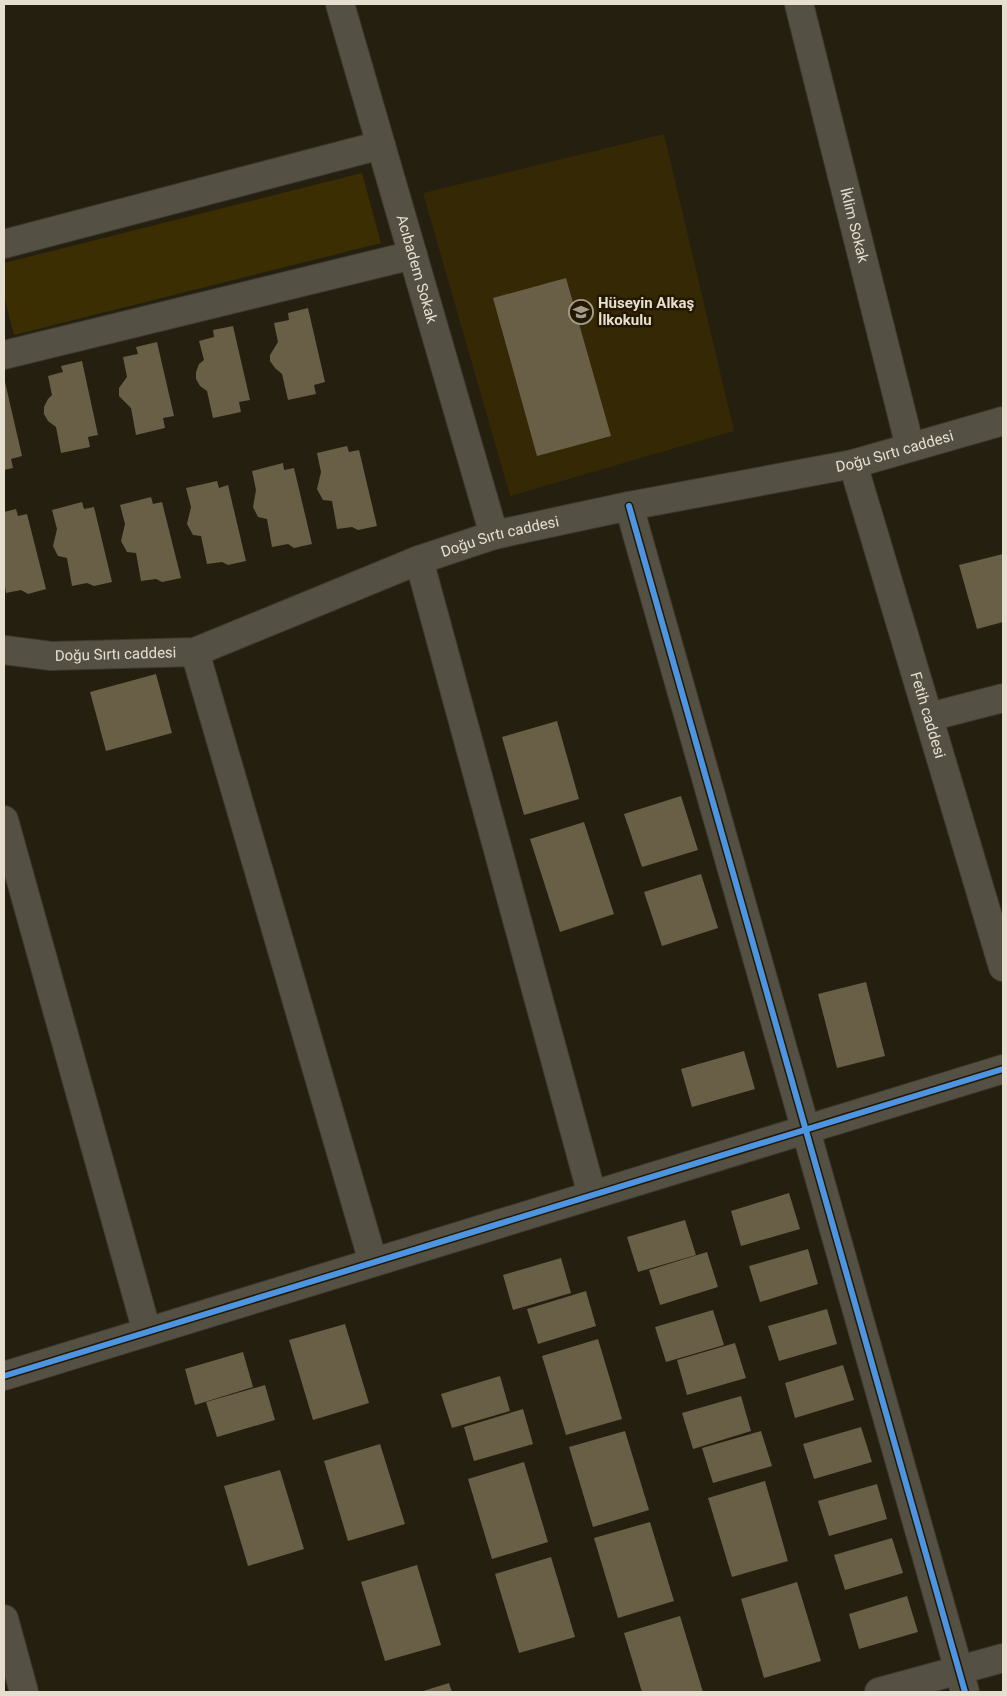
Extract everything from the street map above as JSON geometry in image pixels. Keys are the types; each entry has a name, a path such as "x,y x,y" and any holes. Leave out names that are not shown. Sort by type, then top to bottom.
{"street":[{"name":"Acıbadem Sokak","path":"340,4 494,535"},
{"name":"İklim Sokak","path":"799,4 910,447"},
{"path":"4,244 381,146"},
{"path":"4,355 412,255"},
{"name":"Doğu Sırtı caddesi","path":"4,650 51,656 196,652 419,560 494,535 629,506 853,464 1003,421"},
{"name":"Fetih caddesi","path":"853,464 1003,967"},
{"path":"629,506 962,1681"},
{"path":"419,560 592,1195"},
{"path":"196,652 373,1262"},
{"path":"929,717 1003,698"},
{"path":"4,820 147,1332"},
{"path":"4,1376 1003,1068"},
{"path":"4,1619 24,1692"},
{"path":"879,1692 962,1681 1003,1658"}],"shaded area":[{"name":"Hüseyin Alkaş İlkokulu","path":"664,134 734,431 510,496 423,193"},
{"path":"362,173 381,243 14,335 4,296 4,263"}],"building":[{"path":"566,278 611,436 537,456 493,298"},
{"path":"308,308 325,382 314,385 316,394 288,400 282,374 270,361 270,355 278,342 274,323 289,320 288,313"},
{"path":"233,326 250,400 239,402 241,412 213,418 207,391 200,386 196,379 199,364 204,360 199,341 214,337 213,330"},
{"path":"157,342 174,416 163,418 165,428 136,435 131,408 119,396 119,388 127,377 123,357 138,354 136,347"},
{"path":"82,361 98,435 88,437 90,447 61,453 56,427 48,421 44,414 44,407 52,395 48,376 63,372 61,366"},
{"path":"4,383 22,456 11,459 13,468 4,470"},
{"path":"347,446 349,452 359,450 377,526 358,530 352,527 337,529 332,501 323,500 317,489 321,472 317,453"},
{"path":"283,463 284,470 294,468 312,544 294,548 288,544 272,547 267,519 258,517 253,507 256,490 252,471"},
{"path":"217,481 219,488 228,485 246,561 228,565 222,562 207,564 201,536 193,535 187,524 191,507 186,488"},
{"path":"151,497 153,504 162,502 181,578 162,582 156,579 141,581 136,553 127,552 121,541 125,524 120,505"},
{"path":"82,502 84,509 94,507 112,582 94,586 87,583 72,586 67,558 58,556 53,546 57,529 52,510"},
{"path":"16,509 18,516 27,514 46,589 28,594 21,590 6,593 4,580 4,512"},
{"path":"1003,554 1003,622 977,629 959,565"},
{"path":"156,674 172,733 106,751 90,692"},
{"path":"557,721 579,799 524,815 502,737"},
{"path":"681,796 698,850 642,867 624,814"},
{"path":"584,822 614,914 560,932 530,839"},
{"path":"701,874 718,928 662,946 644,892"},
{"path":"866,982 885,1056 837,1068 818,994"},
{"path":"744,1051 755,1089 692,1107 681,1069"},
{"path":"789,1193 800,1229 741,1246 731,1211"},
{"path":"685,1220 696,1255 638,1272 627,1237"},
{"path":"808,1249 818,1284 760,1302 749,1266"},
{"path":"707,1252 718,1287 660,1305 649,1270"},
{"path":"561,1258 571,1293 513,1310 503,1275"},
{"path":"586,1291 596,1326 538,1344 527,1309"},
{"path":"827,1309 837,1344 779,1361 768,1326"},
{"path":"713,1310 724,1345 666,1362 655,1327"},
{"path":"345,1324 369,1403 313,1420 289,1340"},
{"path":"598,1339 622,1419 566,1435 542,1356"},
{"path":"735,1343 746,1378 687,1395 677,1360"},
{"path":"243,1352 253,1387 195,1405 185,1369"},
{"path":"843,1365 854,1400 795,1418 785,1383"},
{"path":"500,1376 510,1411 452,1428 441,1394"},
{"path":"265,1385 275,1420 217,1437 206,1402"},
{"path":"741,1396 751,1431 693,1449 682,1413"},
{"path":"523,1409 533,1444 474,1461 464,1427"},
{"path":"861,1427 872,1462 814,1479 803,1444"},
{"path":"625,1431 649,1510 593,1527 569,1447"},
{"path":"761,1431 772,1466 713,1483 702,1448"},
{"path":"380,1444 405,1524 348,1541 324,1461"},
{"path":"524,1462 548,1542 492,1559 468,1479"},
{"path":"280,1470 304,1549 248,1566 224,1486"},
{"path":"765,1481 788,1561 732,1577 708,1498"},
{"path":"877,1484 887,1519 829,1536 818,1501"},
{"path":"650,1522 674,1601 618,1618 594,1538"},
{"path":"892,1538 903,1573 845,1590 834,1555"},
{"path":"551,1557 575,1637 519,1653 495,1574"},
{"path":"417,1565 441,1645 385,1661 361,1582"},
{"path":"797,1582 821,1661 764,1678 741,1599"},
{"path":"907,1596 918,1632 859,1649 849,1614"},
{"path":"680,1616 703,1692 642,1692 624,1633"},
{"path":"449,1683 452,1692 420,1692"}],"cycle path":[{"path":"629,506 965,1692"},
{"path":"4,1376 1003,1069"}],"place":[{"name":"Hüseyin Alkaş İlkokulu","path":"581,312"}]}
